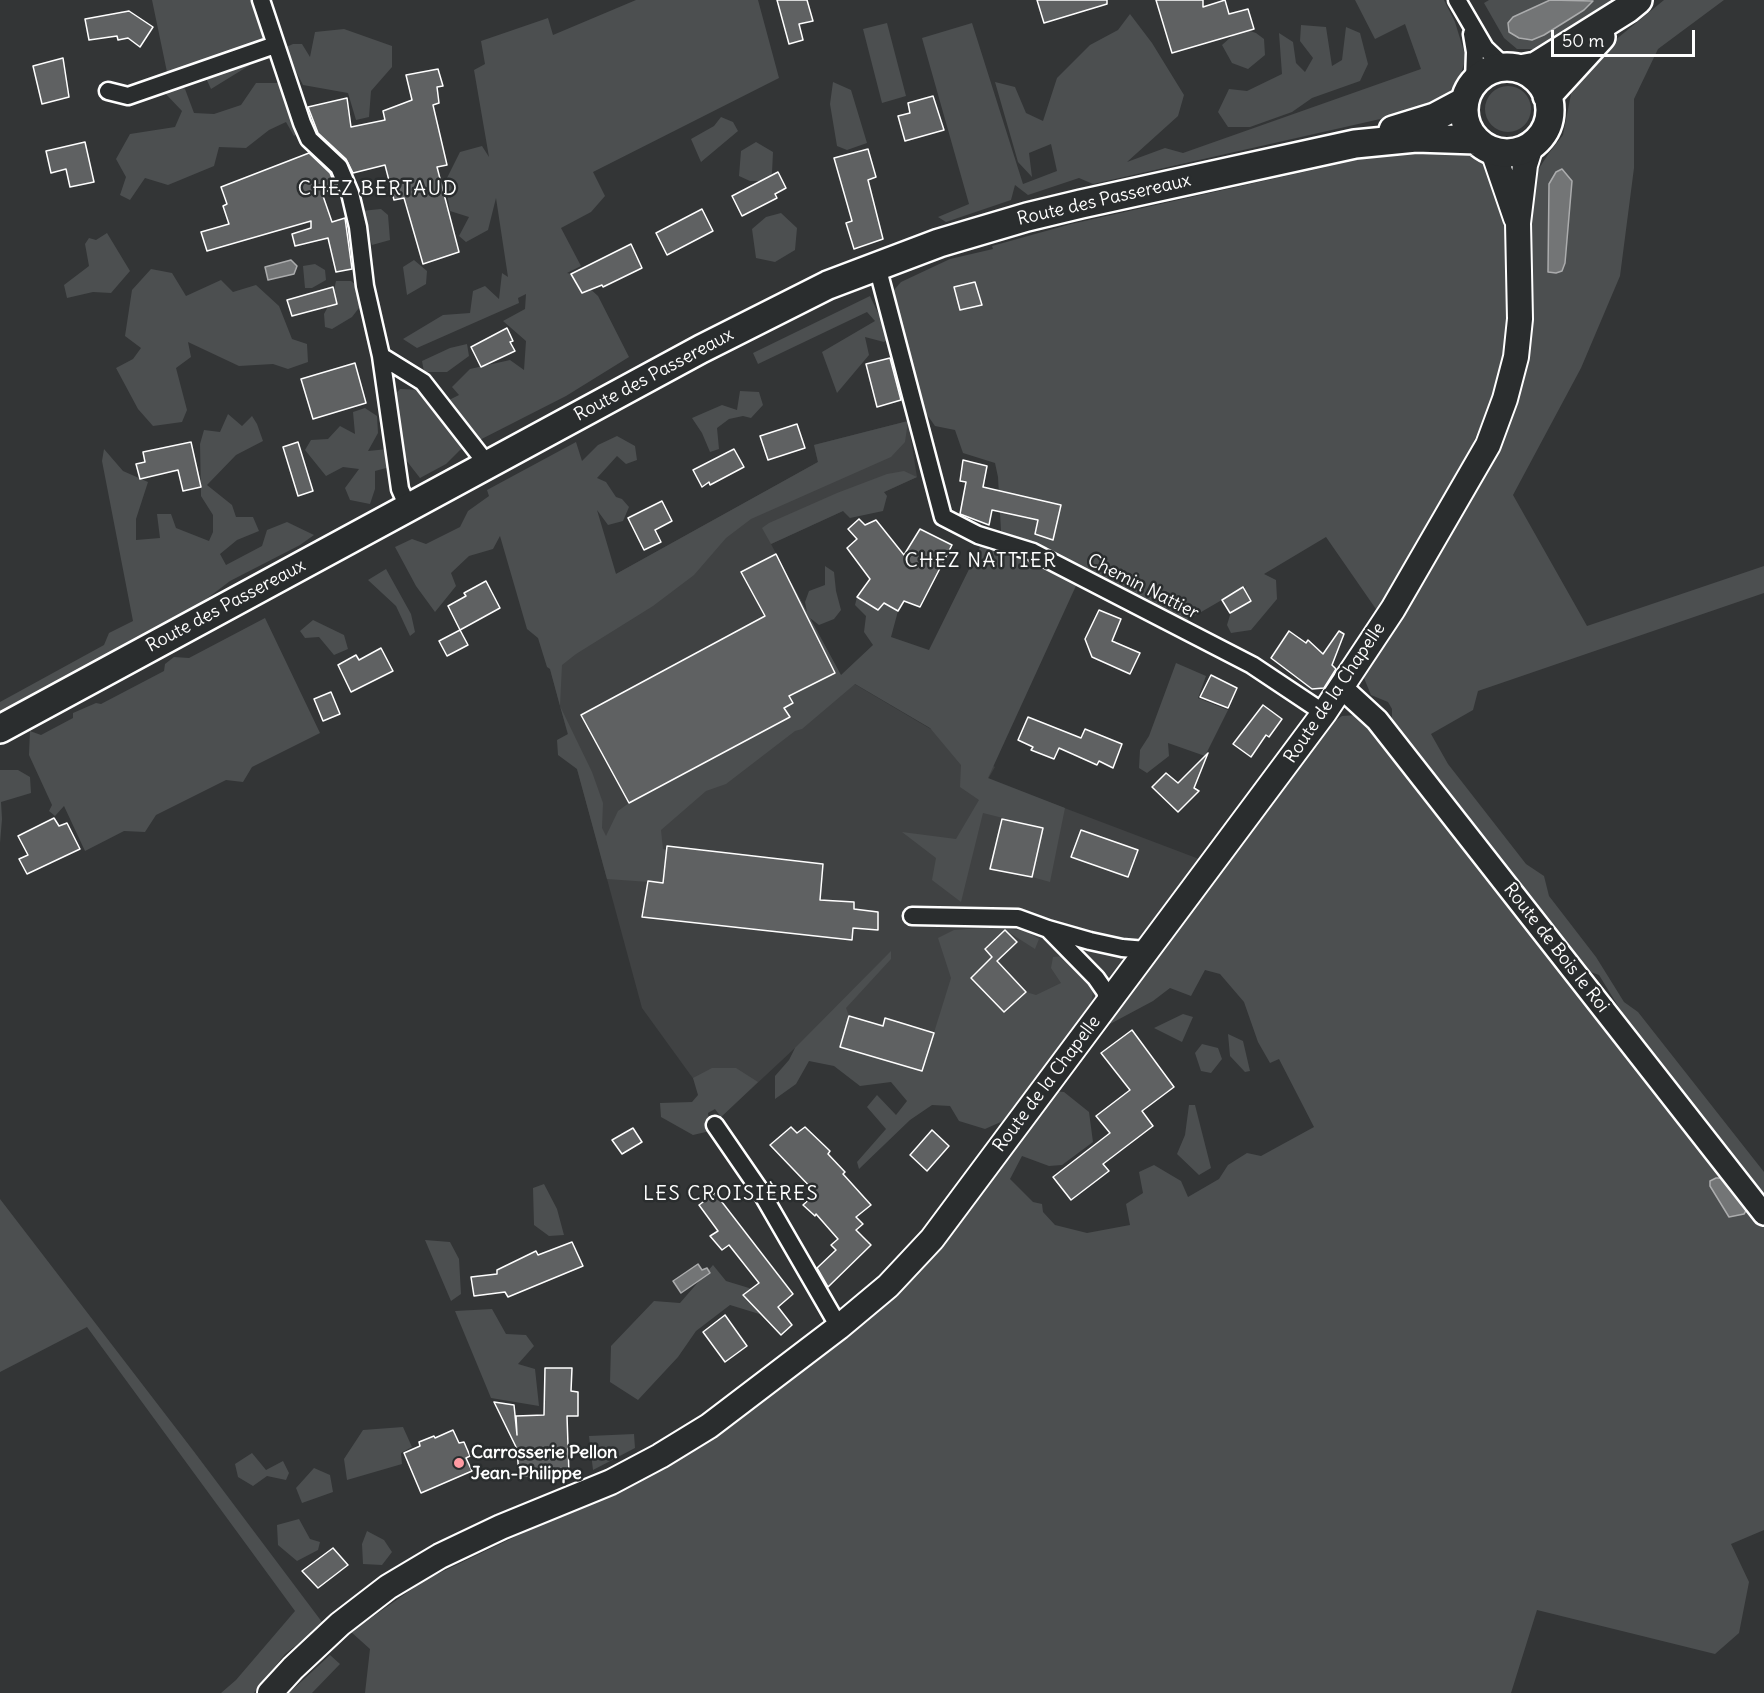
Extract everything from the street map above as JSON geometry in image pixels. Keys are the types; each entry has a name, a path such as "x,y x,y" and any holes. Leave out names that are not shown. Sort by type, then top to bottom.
{"main road":[{"path":"1512,68 1536,80 1547,96 1550,110 1541,136 1531,146 1512,153 1484,145 1468,128 1464,115 1470,92 1483,75 1512,68 1536,66 1633,5"},
{"path":"1547,96 1633,5"},
{"name":"Route des Passereaux","path":"0,729 487,464 776,310 828,285 939,243 1027,217 1355,144 1435,117 1470,92"},
{"name":"Route des Passereaux","path":"1355,144 1416,138 1484,145"},
{"name":"Route de la Chapelle","path":"1484,145 1518,224"},
{"name":"Route de la Chapelle","path":"270,1693 340,1624 388,1587 440,1556 501,1527 611,1482 709,1426 840,1327 888,1286 932,1239 1324,713 1392,609 1488,445 1505,399 1516,357 1520,297 1518,224 1525,165 1531,146"}],"street":[{"path":"261,0 309,139 339,167 350,193 358,227 365,286 381,356 400,489 408,507"},
{"path":"1457,0 1485,48 1512,68"},
{"path":"1470,24 1475,52 1470,92"},
{"path":"108,91 128,96 275,45"},
{"name":"Chemin Nattier","path":"877,266 943,517 978,535 1033,552 1252,665 1324,713"},
{"path":"381,356 423,382 487,464"},
{"name":"Route de Bois le Roi","path":"1341,687 1377,720 1764,1214"},
{"path":"912,916 1018,918 1048,929 1122,948 1146,950"},
{"path":"1048,929 1096,978 1105,991 1108,1002"},
{"path":"715,1125 761,1192 840,1327"}],"shaded area":[{"path":"152,0 253,0 267,39 167,72"},
{"path":"636,0 758,0 779,78 593,172 605,196 591,212 561,228 581,266 567,273 575,275 598,296 629,357 566,396 460,450 446,464 420,478 402,455 392,398 400,389 423,390 445,424 447,401 459,395 452,387 470,369 510,360 524,370 526,341 503,321 525,309 526,294 518,298 519,303 417,348 403,339 443,315 470,313 473,291 485,286 499,299 502,273 508,277 496,198 488,230 466,242 459,236 469,217 450,211 445,182 460,152 482,146 489,157 474,70 485,64 481,41 548,18 553,35"},
{"path":"1355,0 1444,0 1455,22 1466,58 1461,73 1448,94 1429,108 1093,184 1079,178 1028,195 1015,185 1011,200 946,222 938,217 969,204 922,38 972,23 1023,184 1057,171 1051,144 1029,153 1032,177 1018,162 995,82 1015,87 1026,113 1043,121 1057,78 1090,45 1118,30 1130,14 1152,43 1184,95 1178,116 1127,162 1165,148 1183,153 1421,69 1405,24 1375,39"},
{"path":"1489,0 1611,0 1593,16 1539,49 1517,49 1504,38 1484,3"},
{"path":"1550,0 1593,1 1584,10 1532,40 1519,38 1509,32 1508,23 1513,17"},
{"path":"1664,0 1724,0 1658,49 1634,99 1634,168 1620,276 1581,368 1513,495 1587,626 1764,566 1764,593 1478,691 1473,710 1431,734 1448,764 1526,864 1544,876 1549,896 1596,957 1624,1002 1638,1012 1764,1172 1764,1530 1731,1544 1749,1582 1739,1633 1715,1654 1537,1610 1511,1693 365,1693 370,1649 351,1632 425,1580 523,1533 528,1524 670,1458 679,1460 693,1452 696,1445 834,1341 1051,1091 1064,1092 1089,1112 1093,1142 1062,1165 1049,1166 1022,1156 1010,1179 1033,1202 1042,1204 1043,1212 1055,1225 1087,1233 1130,1225 1126,1204 1143,1193 1139,1172 1154,1165 1181,1181 1188,1197 1219,1179 1228,1165 1247,1153 1261,1156 1314,1127 1279,1059 1270,1063 1258,1042 1244,1002 1220,974 1205,970 1191,996 1170,988 1153,1001 1110,1024 1132,987 1332,723 1342,716 1357,715 1392,727 1392,709 1388,702 1371,695 1364,678 1377,648 1495,452 1531,339 1532,288 1528,213 1538,170 1563,135 1573,84 1614,41","holes":["1476,851 1505,865 1585,970 1599,975 1629,1024 1637,1056"]},
{"path":"887,23 906,96 882,103 863,29"},
{"path":"1301,25 1326,27 1332,66 1342,60 1346,27 1360,33 1368,64 1360,81 1312,98 1292,112 1250,127 1228,127 1218,112 1229,89 1247,91 1282,74 1279,33 1293,42 1296,63 1305,72 1313,58 1300,41"},
{"path":"1241,28 1256,33 1264,39 1265,55 1248,69 1232,63 1222,45"},
{"path":"344,29 392,46 392,67 371,91 369,117 356,120 348,93 303,85 284,48 293,44 302,44 310,57 315,32"},
{"path":"243,61 250,65 211,89 205,76"},
{"path":"833,82 851,90 867,143 847,150 837,146 830,104"},
{"path":"256,83 278,83 285,94 300,133 294,136 286,122 269,130 246,148 219,147 214,166 168,185 145,178 130,200 120,195 126,177 116,159 130,134 175,127 182,111 163,91 178,84 185,89 194,113 214,114 241,105"},
{"path":"1508,86 1517,87 1524,93 1530,100 1530,118 1524,125 1517,131 1508,132 1499,131 1492,125 1486,118 1485,109 1486,100 1492,93 1499,87"},
{"path":"721,117 733,122 738,131 701,162 691,139 714,126"},
{"path":"756,142 773,152 772,173 767,181 750,181 739,176 741,151"},
{"path":"1470,147 1491,172 1505,222 1513,320 1491,401 1462,469 1378,612 1326,537 1264,574 1276,580 1277,599 1251,630 1231,633 1227,625 1234,602 1246,586 1177,626 1160,630 1080,577 988,778 1065,808 1050,882 1032,877 1043,828 983,813 961,902 932,880 936,858 902,832 956,839 979,800 960,787 961,765 930,728 855,684 802,729 795,731 726,784 706,791 661,830 663,849 667,850 663,883 607,879 577,769 558,755 557,740 568,734 560,706 592,772 603,803 602,828 606,836 618,811 629,803 786,712 784,708 793,703 789,696 834,673 776,554 807,612 805,602 809,591 825,585 825,566 834,572 841,610 834,619 819,625 810,618 841,675 873,645 864,632 866,616 855,605 857,597 878,610 884,603 898,611 891,637 929,650 985,537 1039,556 1049,548 1001,531 995,463 963,453 955,430 935,426 923,409 893,291 901,282 950,259 993,249 992,246 1071,224 1375,156 1425,148"},
{"path":"1562,169 1572,181 1565,263 1562,271 1556,273 1548,272 1549,184 1556,172"},
{"path":"381,209 388,215 390,240 372,245 361,211"},
{"path":"781,213 797,228 795,250 775,262 756,258 752,229 766,217"},
{"path":"107,233 130,271 111,293 93,292 67,298 64,285 89,266 85,244 89,238 96,240"},
{"path":"291,260 297,266 294,274 268,280 265,267"},
{"path":"414,260 427,271 426,284 407,295 403,267"},
{"path":"315,264 325,270 326,280 312,288 305,288 303,266"},
{"path":"151,269 172,273 186,296 221,280 233,292 256,285 279,306 292,339 307,344 308,362 288,369 273,364 239,366 188,342 191,357 176,368 187,410 182,422 153,426 138,409 116,368 133,359 141,348 125,336 132,290"},
{"path":"336,281 351,281 359,287 362,304 352,317 332,329 325,327 324,314 332,299"},
{"path":"870,296 890,338 884,342 865,337 869,355 837,393 822,352 875,321 867,312 758,364 753,353"},
{"path":"467,344 469,356 447,372 424,372 422,361 450,348"},
{"path":"740,391 759,392 763,405 751,418 743,416 729,419 717,428 719,449 710,452 702,433 692,418 722,405 737,410"},
{"path":"365,408 377,416 378,433 368,451 388,449 390,467 375,471 375,489 370,504 350,500 345,488 359,469 343,467 326,476 305,450 311,440 328,439 340,426 355,434 353,412"},
{"path":"228,414 242,426 252,416 263,441 236,455 207,485 232,505 236,517 253,517 259,531 237,540 220,554 226,565 262,546 267,530 287,522 314,535 300,545 230,581 192,610 136,637 0,715 0,702 104,645 109,633 133,621 102,461 104,449 123,471 148,482 136,519 136,540 160,538 157,514 171,514 176,528 209,541 213,532 213,515 201,496 200,444 204,430 220,432"},
{"path":"908,421 917,477 771,544 841,676 995,767 988,779 1199,859 1003,1121 795,1048 721,1117 642,1008 546,654 616,574 818,462 814,445"},
{"path":"908,421 905,442 891,457 751,519 726,538 694,575 653,606 562,665 560,706 550,669 547,667 538,638 527,629 500,536 493,549 469,556 451,573 456,586 435,612 416,586 395,547 412,539 426,544 460,527 468,511 489,496 487,490 576,442 582,461 598,445 617,436 635,446 637,460 626,464 617,456 597,478 606,482 616,497 622,499 629,507 623,521 608,525 597,510 616,574 818,462 814,445"},
{"path":"904,471 917,477 884,492 887,496 883,511 850,518 843,511 771,544 762,528 837,493 887,474"},
{"path":"386,569 411,614 415,632 410,636 396,606 368,580"},
{"path":"265,618 320,733 252,767 243,782 226,780 156,815 145,832 124,831 85,851 64,806 55,816 49,811 52,805 29,755 30,731 41,735 73,718 73,713 96,703 101,704 164,671 165,664 174,657 189,658"},
{"path":"313,620 344,635 348,649 334,655 319,637 305,638 300,631"},
{"path":"1176,663 1206,676 1198,698 1228,710 1205,756 1168,743 1169,756 1147,773 1139,768 1140,750 1149,736"},
{"path":"0,770 18,770 30,777 31,793 1,802 0,843"},
{"path":"994,927 1026,931 1039,939 1035,949 1005,930 985,948 992,957 971,978 1004,1012 1026,992 1036,995 1061,983 1051,968 1053,957 1063,956 1086,976 1093,991 1091,1003 1080,1019 1072,1041 1050,1058 1003,1121 985,1129 959,1121 950,1106 932,1105 910,1120 859,1169 857,1162 886,1129 867,1107 877,1095 896,1115 907,1101 891,1082 860,1086 834,1066 809,1061 796,1084 775,1099 775,1076 789,1060 795,1048 891,951 891,959 846,1008 849,1016 840,1047 922,1071 951,978 938,938 954,930"},
{"path":"1183,1014 1193,1017 1182,1042 1154,1028"},
{"path":"1228,1034 1243,1041 1250,1071 1245,1072 1230,1056"},
{"path":"1202,1044 1218,1048 1222,1059 1211,1073 1201,1071 1195,1053"},
{"path":"712,1068 736,1068 758,1082 721,1117 715,1109 708,1113 710,1131 693,1135 661,1117 660,1103 692,1102 698,1095 693,1078"},
{"path":"1189,1105 1195,1105 1211,1168 1199,1175 1177,1154 1185,1135"},
{"path":"1723,1178 1747,1209 1744,1214 1729,1217 1710,1186 1710,1181"},
{"path":"544,1184 557,1209 564,1235 549,1236 534,1225 533,1188"},
{"path":"0,1199 322,1622 285,1654 254,1693 221,1693 236,1680 295,1611 87,1327 0,1372"},
{"path":"425,1240 450,1242 459,1259 461,1294 451,1301"},
{"path":"698,1264 702,1270 707,1268 710,1273 681,1293 673,1281"},
{"path":"713,1265 726,1281 749,1288 773,1309 766,1316 730,1305 696,1331 678,1357 638,1400 610,1382 611,1346 654,1301 680,1303"},
{"path":"492,1309 506,1334 526,1335 534,1346 518,1364 535,1369 539,1406 491,1398 455,1311"},
{"path":"403,1427 412,1447 401,1453 402,1464 347,1480 344,1459 363,1430"},
{"path":"634,1434 635,1448 593,1470 589,1436"},
{"path":"252,1453 266,1470 283,1461 289,1473 286,1480 267,1476 253,1486 238,1477 235,1464"},
{"path":"314,1468 330,1475 333,1492 302,1503 296,1488"},
{"path":"299,1519 310,1539 320,1542 318,1550 297,1561 278,1545 277,1525"},
{"path":"367,1531 384,1540 392,1552 382,1565 363,1564 362,1544"},
{"path":"330,1655 340,1664 312,1693 289,1693"}],"building":[{"path":"777,0 807,0 813,21 799,24 803,40 789,44"},
{"path":"1037,0 1107,0 1107,4 1044,23"},
{"path":"1156,0 1203,0 1203,7 1225,0 1229,14 1248,9 1254,29 1172,53"},
{"path":"129,11 153,27 140,47 128,38 118,40 117,36 89,40 85,19"},
{"path":"63,58 69,97 42,104 33,66"},
{"path":"438,69 443,86 437,87 439,103 433,105 447,165 437,167 459,252 423,264 404,198 394,200 385,165 353,173 346,159 318,133 308,107 347,98 351,127 385,120 383,111 412,100 406,75"},
{"path":"933,96 944,130 905,141 898,116 910,113 908,103"},
{"path":"85,142 94,182 70,187 66,169 51,173 46,151"},
{"path":"868,149 876,177 868,180 883,239 854,249 846,223 852,221 834,158"},
{"path":"309,153 330,173 336,188 322,193 332,222 345,218 352,269 336,272 328,238 295,246 292,234 311,228 311,221 207,251 201,232 229,224 223,206 227,204 221,187"},
{"path":"778,172 786,188 775,194 777,198 742,216 732,196"},
{"path":"702,209 713,231 667,255 656,233"},
{"path":"631,244 642,268 603,287 602,285 582,293 571,274"},
{"path":"975,282 982,305 960,310 954,287"},
{"path":"333,287 337,304 292,316 287,300"},
{"path":"507,328 515,351 481,367 471,347"},
{"path":"890,358 901,400 877,407 866,364"},
{"path":"355,363 366,403 313,419 301,379"},
{"path":"797,424 805,448 768,460 760,436"},
{"path":"191,442 201,487 183,491 178,470 140,479 136,464 145,462 143,452"},
{"path":"298,442 313,491 298,496 283,447"},
{"path":"734,449 744,467 702,487 693,470"},
{"path":"963,460 987,466 983,487 1061,505 1053,540 1035,534 1038,520 992,510 989,525 960,514 966,482 960,481"},
{"path":"662,501 672,521 655,530 661,542 644,550 628,518"},
{"path":"859,519 865,525 876,520 904,555 920,529 952,545 920,607 904,601 898,611 884,603 878,610 857,597 870,579 847,548 857,539 848,529"},
{"path":"776,554 835,673 789,696 793,703 784,708 790,717 629,803 581,715 765,616 741,572"},
{"path":"486,581 500,608 460,630 448,606 466,596 464,593"},
{"path":"1243,587 1251,601 1230,613 1222,600"},
{"path":"1099,610 1121,619 1112,641 1140,653 1130,674 1092,657 1085,639"},
{"path":"460,630 468,645 447,656 439,641"},
{"path":"1289,631 1306,643 1308,640 1323,654 1339,631 1344,634 1332,665 1336,669 1324,688 1312,689 1271,658"},
{"path":"381,648 393,671 351,692 338,665 356,655 359,660"},
{"path":"1211,675 1237,688 1228,708 1200,697"},
{"path":"331,692 340,714 323,721 314,699"},
{"path":"1263,705 1282,719 1269,737 1266,735 1251,757 1233,744"},
{"path":"1028,717 1081,738 1085,729 1122,744 1113,768 1099,761 1097,765 1059,748 1054,759 1031,750 1033,747 1018,740"},
{"path":"1208,753 1194,788 1199,791 1178,812 1152,787 1166,773 1178,783"},
{"path":"54,818 59,826 67,823 80,849 27,874 19,859 28,855 18,836"},
{"path":"1002,819 1043,828 1032,877 990,869"},
{"path":"1081,830 1138,850 1128,877 1071,857"},
{"path":"667,846 823,864 820,900 854,902 854,909 878,912 878,930 853,928 852,940 642,917 648,881 663,883"},
{"path":"1005,930 1017,942 997,961 1026,992 1004,1012 971,978 992,957 985,949"},
{"path":"849,1016 883,1026 885,1018 934,1033 922,1071 840,1047"},
{"path":"1132,1030 1174,1087 1142,1111 1153,1126 1103,1164 1109,1171 1071,1200 1053,1177 1110,1133 1096,1116 1130,1090 1101,1053"},
{"path":"791,1127 797,1133 805,1127 830,1151 828,1154 845,1172 843,1174 871,1205 856,1217 863,1224 856,1230 871,1245 828,1287 817,1268 836,1250 831,1245 838,1239 816,1214 815,1216 803,1205 816,1193 770,1145"},
{"path":"633,1128 642,1142 622,1154 612,1140"},
{"path":"932,1130 949,1146 927,1171 910,1155"},
{"path":"715,1193 793,1294 778,1307 792,1325 781,1335 743,1295 759,1283 729,1245 722,1250 710,1236 718,1231 699,1205"},
{"path":"572,1242 583,1266 508,1297 505,1292 474,1296 471,1277 497,1274 497,1270 536,1251 538,1255"},
{"path":"725,1315 747,1346 725,1362 703,1332"},
{"path":"545,1368 572,1368 571,1391 578,1392 578,1416 567,1416 569,1474 519,1476 517,1449 494,1402 514,1405 517,1435 516,1416 544,1415"},
{"path":"453,1430 459,1443 464,1442 470,1456 466,1458 472,1471 421,1493 404,1453 420,1446 419,1442"},
{"path":"333,1548 348,1565 318,1588 302,1571"}],"place":[{"name":"Carrosserie Pellon Jean-Philippe","path":"459,1463"}],"district":[{"name":"CHEZ BERTAUD","path":"378,189"},
{"name":"CHEZ NATTIER","path":"981,561"},
{"name":"LES CROISIÈRES","path":"731,1194"}]}
